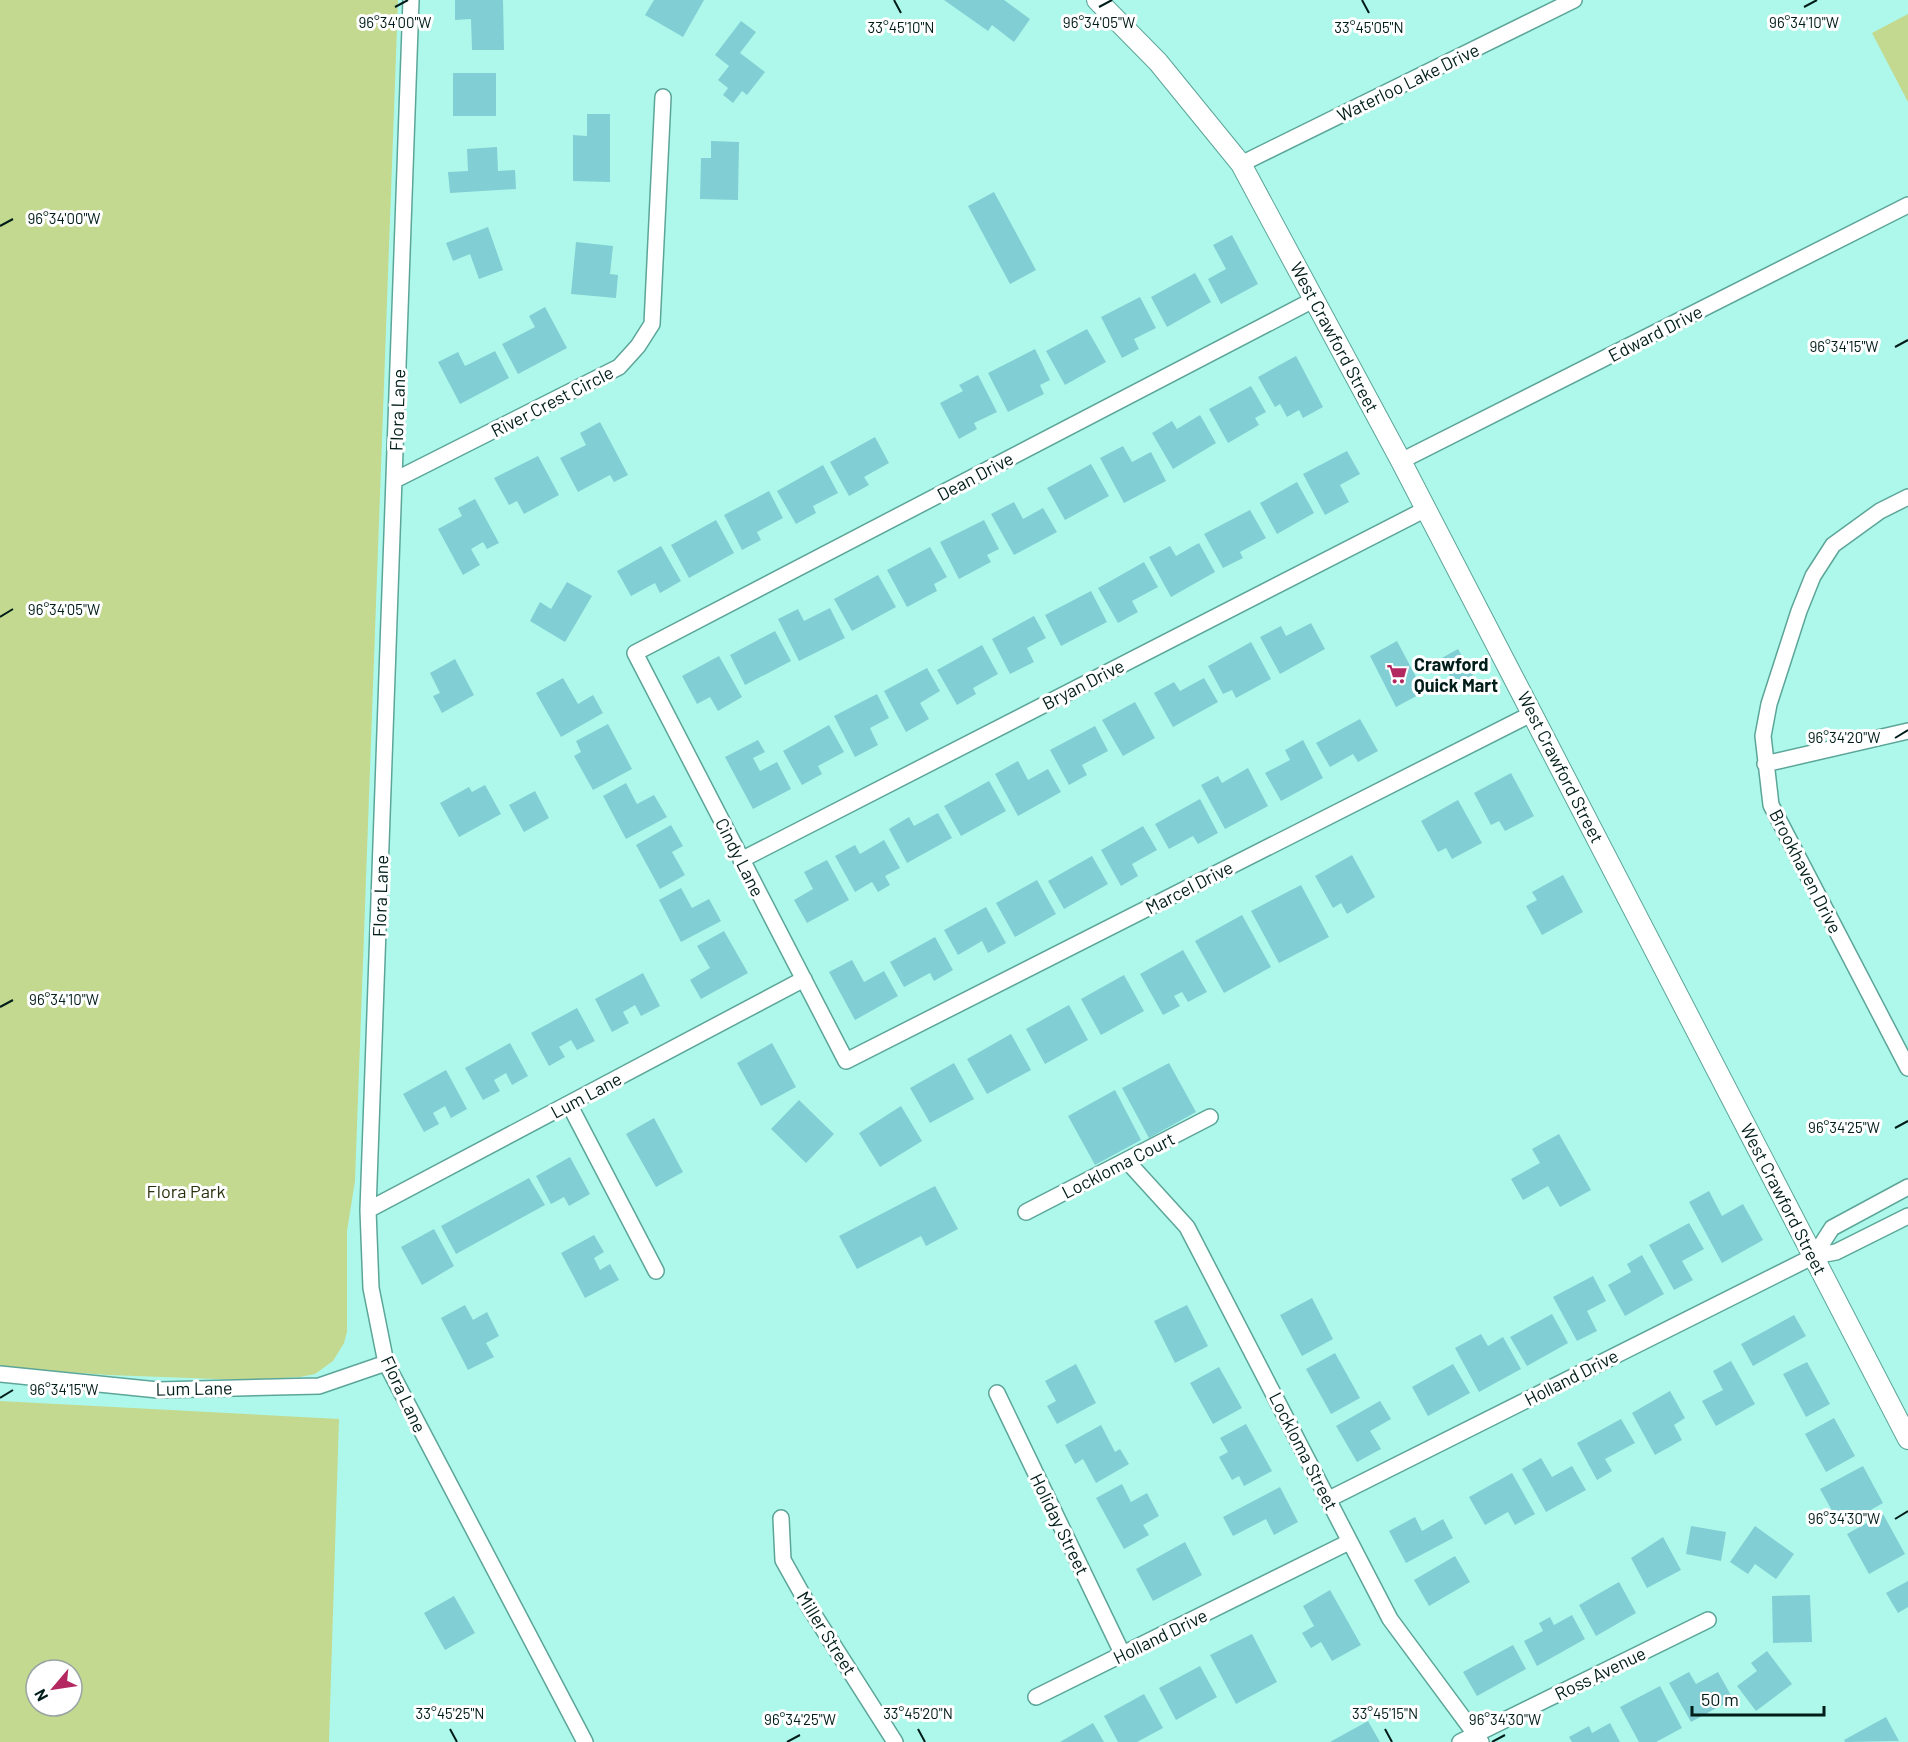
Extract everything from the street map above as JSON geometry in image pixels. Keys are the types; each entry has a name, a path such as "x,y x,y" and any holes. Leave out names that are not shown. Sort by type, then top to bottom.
{"street":[{"name":"Flora Lane","path":"411,0 368,1210 371,1288 386,1363 585,1742"},
{"name":"West Crawford Street","path":"1097,0 1158,63 1241,164 1426,508 1908,1439"},
{"name":"Waterloo Lake Drive","path":"1241,164 1574,0"},
{"name":"River Crest Circle","path":"394,480 619,367 638,346 652,324 663,97"},
{"name":"Edward Drive","path":"1401,461 1908,205"},
{"name":"Dean Drive","path":"635,653 1315,299"},
{"name":"Brookhaven Drive","path":"1906,1061 1771,805 1763,736 1769,704 1799,611 1813,576 1833,545 1881,510 1908,497"},
{"name":"Bryan Drive","path":"741,860 1426,508"},
{"name":"Cindy Lane","path":"635,653 846,1061"},
{"name":"Marcel Drive","path":"846,1061 1533,713"},
{"path":"1765,764 1908,731"},
{"name":"Lum Lane","path":"368,1210 804,979"},
{"path":"569,1104 656,1271"},
{"name":"Lockloma Court","path":"1026,1212 1210,1117"},
{"name":"Lockloma Street","path":"1127,1161 1187,1227 1390,1619 1479,1738"},
{"path":"1814,1256 1832,1228 1908,1187"},
{"name":"Holland Drive","path":"1329,1499 1814,1256 1836,1252 1908,1216"},
{"name":"Lum Lane","path":"0,1374 158,1390 319,1386 386,1363"},
{"name":"Holiday Street","path":"997,1393 1123,1655"},
{"name":"Miller Street","path":"782,1518 783,1560 811,1610 895,1742"},
{"name":"Holland Drive","path":"1036,1697 1349,1542"},
{"name":"Ross Avenue","path":"1460,1742 1479,1738 1708,1620"}],"green space":[{"name":"Flora Park","path":"0,0 398,0 355,1181 347,1231 347,1332 344,1343 333,1361 315,1374 244,1380 108,1375 0,1367"},
{"path":"1908,14 1908,102 1872,33"},
{"path":"0,1401 339,1419 329,1742 0,1742"}],"building":[{"path":"455,0 503,0 504,50 472,50 471,19 455,20"},
{"path":"654,0 704,0 683,37 645,15"},
{"path":"944,0 1004,0 1030,19 1014,42 992,25 988,31"},
{"path":"741,21 756,32 740,53 765,72 747,95 742,91 733,103 723,95 728,88 718,80 729,66 715,55"},
{"path":"453,73 496,73 496,116 453,116"},
{"path":"587,114 610,114 610,182 573,181 573,135 587,136"},
{"path":"711,141 739,142 738,200 700,199 701,158 711,158"},
{"path":"497,147 498,171 515,170 516,189 450,193 448,172 468,171 467,149"},
{"path":"994,192 1036,270 1010,284 968,206"},
{"path":"488,227 503,270 479,279 470,254 453,261 446,243"},
{"path":"1232,235 1258,284 1221,304 1208,279 1226,269 1213,245"},
{"path":"576,242 613,246 610,274 618,275 616,298 571,294"},
{"path":"1195,273 1211,302 1167,327 1151,297"},
{"path":"1140,297 1156,328 1134,339 1139,349 1122,358 1101,317"},
{"path":"545,307 567,348 518,374 502,344 535,327 529,316"},
{"path":"1087,329 1106,362 1065,385 1046,351"},
{"path":"1035,349 1050,380 1040,385 1044,394 1008,412 988,373"},
{"path":"495,351 509,378 460,404 438,362 458,352 465,366"},
{"path":"1296,356 1323,407 1303,418 1299,410 1287,417 1280,404 1275,407 1258,377"},
{"path":"978,375 997,412 974,423 977,429 959,439 940,403 963,391 959,385"},
{"path":"1251,386 1266,412 1255,418 1259,425 1228,443 1209,409"},
{"path":"1200,415 1216,443 1173,469 1152,433 1172,421 1177,429"},
{"path":"600,422 628,475 614,482 610,475 578,492 560,458 586,445 580,433"},
{"path":"875,437 889,463 864,477 869,485 849,496 830,462"},
{"path":"1123,446 1132,462 1151,452 1166,481 1124,503 1100,458"},
{"path":"1347,451 1360,474 1340,485 1349,502 1325,515 1303,474"},
{"path":"538,456 559,495 524,514 517,501 509,505 494,478"},
{"path":"1091,464 1109,496 1065,520 1047,488"},
{"path":"823,465 838,493 813,506 816,513 796,524 777,491"},
{"path":"1297,482 1314,513 1277,534 1260,503"},
{"path":"769,491 783,518 757,532 761,540 742,550 724,515"},
{"path":"475,499 499,543 487,549 483,542 471,549 480,565 463,575 438,529 462,516 458,508"},
{"path":"1014,502 1023,519 1043,508 1057,532 1014,555 991,514"},
{"path":"1250,510 1266,538 1240,552 1243,558 1223,568 1204,534"},
{"path":"716,520 734,553 689,578 671,545"},
{"path":"984,520 999,549 987,555 991,562 959,579 940,542"},
{"path":"1199,543 1215,572 1171,597 1149,557 1170,546 1176,556"},
{"path":"661,546 681,581 660,593 655,583 631,596 617,571"},
{"path":"930,547 947,577 934,584 937,591 907,607 887,570"},
{"path":"1144,562 1158,587 1132,601 1138,612 1118,623 1098,588"},
{"path":"878,575 896,607 852,631 834,599"},
{"path":"567,582 592,596 565,642 530,621 540,602 551,609"},
{"path":"1091,591 1107,622 1061,646 1045,615"},
{"path":"830,608 845,638 799,661 778,619 798,609 804,621"},
{"path":"1034,616 1046,638 1027,648 1034,662 1010,674 992,639"},
{"path":"1311,623 1325,649 1280,674 1260,637 1281,626 1286,636"},
{"path":"775,631 791,661 745,685 730,655"},
{"name":"Crawford Quick Mart","path":"1397,641 1424,692 1396,707 1370,656"},
{"path":"1251,642 1271,679 1236,698 1232,690 1223,694 1208,666"},
{"path":"982,645 998,674 973,688 976,694 957,705 937,670"},
{"name":"Crawford Quick Mart","path":"1458,649 1473,675 1455,685 1440,659"},
{"path":"719,656 742,697 718,711 710,697 697,704 682,676"},
{"path":"455,659 474,695 442,713 433,696 440,693 430,673"},
{"path":"927,668 940,691 920,703 929,719 906,732 884,691"},
{"path":"563,678 578,704 593,695 603,713 561,737 536,693"},
{"path":"1204,678 1218,702 1173,727 1154,693 1174,682 1180,691"},
{"path":"877,694 889,718 870,728 878,745 855,757 834,716"},
{"path":"1135,702 1155,738 1123,756 1102,720"},
{"path":"1360,719 1378,751 1358,762 1353,754 1330,767 1316,743"},
{"path":"608,724 632,769 593,790 574,756 581,752 576,741"},
{"path":"829,725 844,752 818,766 822,774 802,785 783,751"},
{"path":"1095,726 1108,751 1082,765 1087,775 1069,785 1050,750"},
{"path":"758,740 765,752 753,758 760,771 777,762 791,789 753,809 725,757"},
{"path":"1303,740 1323,778 1281,801 1265,773 1290,760 1285,750"},
{"path":"1018,761 1028,780 1048,769 1061,792 1018,816 995,774"},
{"path":"1248,768 1268,806 1225,829 1201,785 1218,776 1222,783"},
{"path":"1511,773 1534,816 1505,831 1499,821 1491,825 1474,793"},
{"path":"989,781 1006,811 961,836 944,806"},
{"path":"626,783 637,804 654,795 667,817 626,839 603,796"},
{"path":"485,785 501,814 459,837 440,803 469,787 472,792"},
{"path":"535,791 549,818 524,832 509,805"},
{"path":"1200,799 1218,833 1198,844 1193,836 1169,849 1155,824"},
{"path":"1458,800 1482,843 1452,859 1446,848 1438,852 1421,821"},
{"path":"938,813 952,838 907,863 889,829 909,817 914,826"},
{"path":"671,825 683,846 672,852 685,875 660,889 636,845"},
{"path":"1143,826 1157,850 1132,864 1138,876 1121,886 1101,850"},
{"path":"884,840 900,868 885,876 890,885 878,892 872,882 855,892 835,856 855,845 860,854"},
{"path":"1352,855 1375,897 1347,914 1341,903 1333,908 1315,876"},
{"path":"1092,856 1108,884 1064,909 1048,881"},
{"path":"827,860 849,900 807,923 794,900 813,889 804,872"},
{"path":"1563,875 1583,912 1542,935 1526,906 1537,900 1532,892"},
{"path":"1037,880 1056,914 1015,937 996,903"},
{"path":"1301,885 1329,937 1279,963 1251,911"},
{"path":"681,888 692,908 709,899 721,921 681,942 659,900"},
{"path":"986,907 1006,943 988,953 982,941 958,955 944,930"},
{"path":"1242,915 1271,967 1224,993 1195,941"},
{"path":"724,931 748,973 701,999 690,980 710,968 697,946"},
{"path":"935,937 953,970 934,981 930,973 904,987 890,962"},
{"path":"1183,950 1207,992 1188,1002 1182,992 1174,996 1180,1006 1163,1015 1140,974"},
{"path":"852,960 864,982 884,971 898,996 855,1020 829,972"},
{"path":"643,973 660,1006 641,1016 635,1005 623,1012 629,1023 612,1032 595,999"},
{"path":"1124,975 1144,1011 1101,1035 1081,999"},
{"path":"1069,1005 1088,1040 1045,1064 1026,1029"},
{"path":"577,1008 595,1041 577,1050 571,1040 559,1047 565,1057 549,1066 531,1033"},
{"path":"1011,1034 1031,1070 987,1094 967,1059"},
{"path":"510,1043 528,1076 512,1085 506,1073 494,1080 500,1091 483,1100 465,1068"},
{"path":"772,1043 796,1087 761,1106 737,1063"},
{"path":"954,1063 974,1099 930,1123 910,1088"},
{"path":"1169,1063 1196,1112 1149,1138 1122,1088"},
{"path":"446,1070 467,1109 451,1118 445,1106 433,1113 439,1124 424,1132 403,1094"},
{"path":"1115,1090 1141,1140 1095,1165 1068,1116"},
{"path":"799,1100 834,1134 806,1163 771,1129"},
{"path":"901,1106 922,1141 880,1167 859,1133"},
{"path":"654,1118 683,1172 656,1187 626,1134"},
{"path":"1559,1134 1591,1190 1560,1207 1548,1186 1523,1200 1511,1179 1540,1163 1532,1149"},
{"path":"570,1157 590,1194 569,1206 564,1197 551,1204 536,1176"},
{"path":"529,1178 545,1205 456,1254 441,1226"},
{"path":"935,1186 958,1229 926,1246 921,1236 857,1269 839,1236"},
{"path":"1709,1191 1722,1216 1743,1204 1763,1240 1722,1263 1689,1202"},
{"path":"1689,1223 1704,1249 1682,1261 1693,1280 1674,1290 1649,1245"},
{"path":"434,1229 454,1266 422,1285 401,1247"},
{"path":"594,1235 604,1252 594,1258 600,1270 610,1264 619,1280 585,1298 561,1253"},
{"path":"1642,1255 1664,1294 1625,1316 1608,1285 1631,1272 1627,1264"},
{"path":"1593,1276 1606,1301 1587,1311 1597,1331 1577,1341 1553,1297"},
{"path":"1312,1298 1333,1339 1302,1356 1280,1315"},
{"path":"465,1305 473,1320 487,1312 499,1336 486,1343 494,1357 468,1370 441,1318"},
{"path":"1187,1305 1208,1346 1175,1363 1154,1321"},
{"path":"1552,1314 1568,1343 1527,1366 1510,1337"},
{"path":"1794,1315 1806,1336 1753,1366 1741,1344"},
{"path":"1481,1334 1488,1346 1503,1337 1521,1369 1479,1392 1455,1348"},
{"path":"1335,1353 1360,1398 1331,1414 1306,1369"},
{"path":"1731,1361 1755,1404 1716,1426 1702,1401 1723,1390 1713,1371"},
{"path":"1807,1362 1830,1404 1806,1417 1783,1374"},
{"path":"1076,1364 1096,1403 1057,1424 1047,1406 1056,1401 1045,1381"},
{"path":"1453,1364 1470,1393 1428,1416 1412,1387"},
{"path":"1219,1367 1242,1408 1213,1424 1190,1383"},
{"path":"1670,1391 1685,1418 1674,1425 1682,1440 1655,1455 1632,1413"},
{"path":"1380,1401 1391,1419 1370,1431 1381,1449 1357,1462 1336,1426"},
{"path":"1834,1418 1855,1456 1826,1472 1805,1434"},
{"path":"1621,1419 1635,1443 1605,1459 1612,1471 1597,1480 1577,1443"},
{"path":"1246,1424 1272,1471 1244,1486 1239,1476 1232,1480 1219,1457 1228,1452 1220,1438"},
{"path":"1101,1425 1115,1452 1120,1449 1129,1464 1096,1483 1083,1459 1075,1464 1065,1445"},
{"path":"1541,1458 1552,1477 1572,1466 1586,1490 1546,1512 1522,1469"},
{"path":"1863,1466 1883,1503 1841,1527 1820,1489"},
{"path":"1512,1473 1535,1514 1515,1525 1508,1512 1485,1525 1469,1497"},
{"path":"1122,1484 1131,1502 1147,1493 1159,1516 1143,1525 1149,1535 1124,1549 1096,1498"},
{"path":"1280,1487 1298,1522 1274,1535 1266,1519 1233,1536 1223,1517"},
{"path":"1883,1514 1905,1554 1869,1574 1847,1534"},
{"path":"1415,1517 1422,1531 1443,1519 1453,1538 1406,1563 1389,1531"},
{"path":"1691,1526 1726,1532 1721,1561 1686,1554"},
{"path":"1755,1526 1794,1554 1776,1579 1755,1564 1748,1574 1730,1562"},
{"path":"1663,1537 1681,1570 1647,1588 1631,1558"},
{"path":"1185,1542 1202,1575 1153,1601 1136,1569"},
{"path":"1455,1556 1470,1582 1429,1606 1414,1580"},
{"path":"1908,1581 1908,1607 1898,1613 1886,1593"},
{"path":"1619,1582 1636,1613 1596,1636 1579,1605"},
{"path":"1330,1590 1361,1645 1332,1661 1321,1642 1311,1648 1302,1633 1314,1626 1303,1606"},
{"path":"1810,1595 1812,1642 1773,1643 1772,1596"},
{"path":"454,1596 475,1633 445,1650 424,1613"},
{"path":"1572,1615 1585,1639 1537,1666 1524,1641 1543,1631 1539,1623 1550,1617 1554,1625"},
{"path":"1252,1634 1277,1682 1236,1704 1210,1655"},
{"path":"1513,1645 1526,1669 1477,1696 1463,1672"},
{"path":"1767,1651 1792,1684 1756,1711 1737,1686 1757,1671 1751,1663"},
{"path":"1200,1666 1217,1697 1176,1720 1159,1688"},
{"path":"1689,1672 1696,1684 1718,1672 1733,1699 1691,1722 1669,1683"},
{"path":"1660,1686 1682,1728 1656,1742 1639,1742 1620,1707"},
{"path":"1144,1694 1163,1728 1137,1742 1118,1742 1104,1716"},
{"path":"1886,1717 1899,1741 1845,1742 1844,1740"},
{"path":"1368,1721 1380,1742 1330,1742"},
{"path":"1093,1723 1104,1742 1060,1742"},
{"path":"1610,1723 1620,1742 1572,1742 1569,1737 1589,1726 1592,1733"}],"place":[{"name":"Crawford Quick Mart","path":"1397,674"}]}
